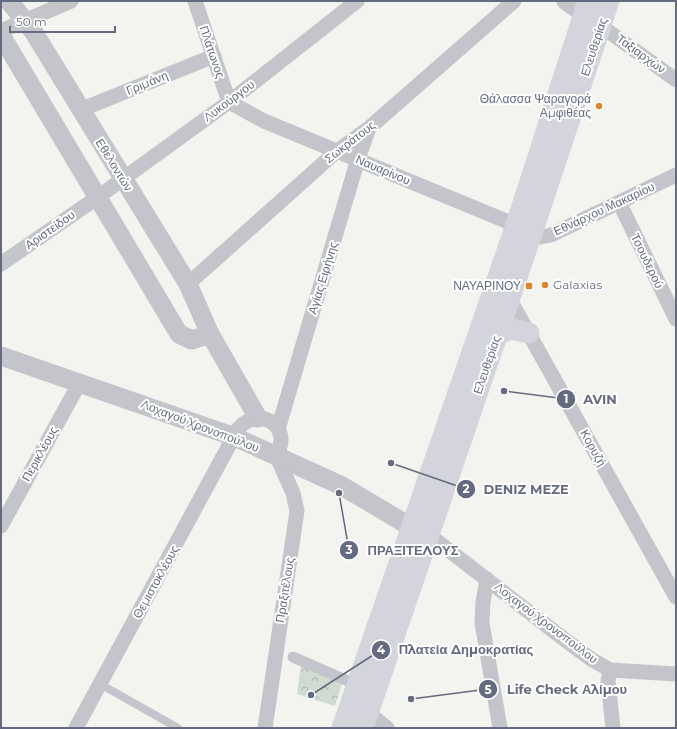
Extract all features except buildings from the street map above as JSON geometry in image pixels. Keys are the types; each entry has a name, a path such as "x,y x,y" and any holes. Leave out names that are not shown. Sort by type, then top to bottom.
{"main road":[{"name":"Ελευθερίας","path":"342,728 357,685 498,334 609,1"},
{"name":"Ελευθερίας","path":"365,721 420,531 586,7"},
{"path":"498,334 511,329 529,333"}],"street":[{"name":"Εθελοντών","path":"9,1 26,21 188,284 210,334 258,418"},
{"path":"1,31 71,1"},
{"name":"Πλάτωνος","path":"195,1 229,102"},
{"name":"Λυκούργου","path":"98,197 229,102 357,1"},
{"name":"Σωκράτους","path":"188,284 337,151 369,128 514,1"},
{"name":"Ταξιαρχών","path":"566,1 586,7 601,26 676,80"},
{"path":"1,34 179,334 184,338 192,340 210,334"},
{"name":"Γριμάνη","path":"80,110 214,56"},
{"name":"Ναυαρίνου","path":"229,102 264,121 516,225"},
{"name":"Αγίας Ειρήνης","path":"278,428 358,159 369,128"},
{"name":"Εθνάρχου Μακαρίου","path":"530,239 551,235 676,175"},
{"name":"Αριστείδου","path":"1,264 98,197"},
{"name":"Τσουδερού","path":"619,202 676,319"},
{"name":"Κορυζή","path":"510,300 676,597"},
{"name":"Λοχαγού Χρονοπούλου","path":"1,356 235,436 342,486 420,531 487,579 569,643 591,659 610,670 676,674"},
{"name":"Περικλέους","path":"1,526 80,382"},
{"path":"258,418 266,419 278,428 282,442 276,456"},
{"name":"Θεμιστοκλέους","path":"76,728 235,436 243,423 250,419 258,418"},
{"name":"Πραξιτέλους","path":"265,728 297,511 293,493 276,456"},
{"path":"487,579 483,602 482,623 500,728"},
{"path":"293,657 357,685"},
{"path":"610,670 608,681 613,728"},
{"path":"365,721 387,728"}],"lane":[{"path":"100,684 178,728"}],"green space":[{"path":"301,664 342,684 335,706 297,694"}],"place":[{"name":"Θάλασσα Ψαραγορά Αμφιθέας","path":"599,106"},
{"name":"Galaxias","path":"545,285"},
{"name":"ΝΑΥΑΡΙΝΟΥ","path":"529,286"},
{"name":"AVIN","path":"504,391"},
{"name":"DENIZ MEZE","path":"391,463"},
{"name":"ΠΡΑΞΙΤΕΛΟΥΣ","path":"339,493"},
{"name":"Πλατεία Δημοκρατίας","path":"311,695"},
{"name":"Life Check Αλίμου","path":"411,699"}]}
